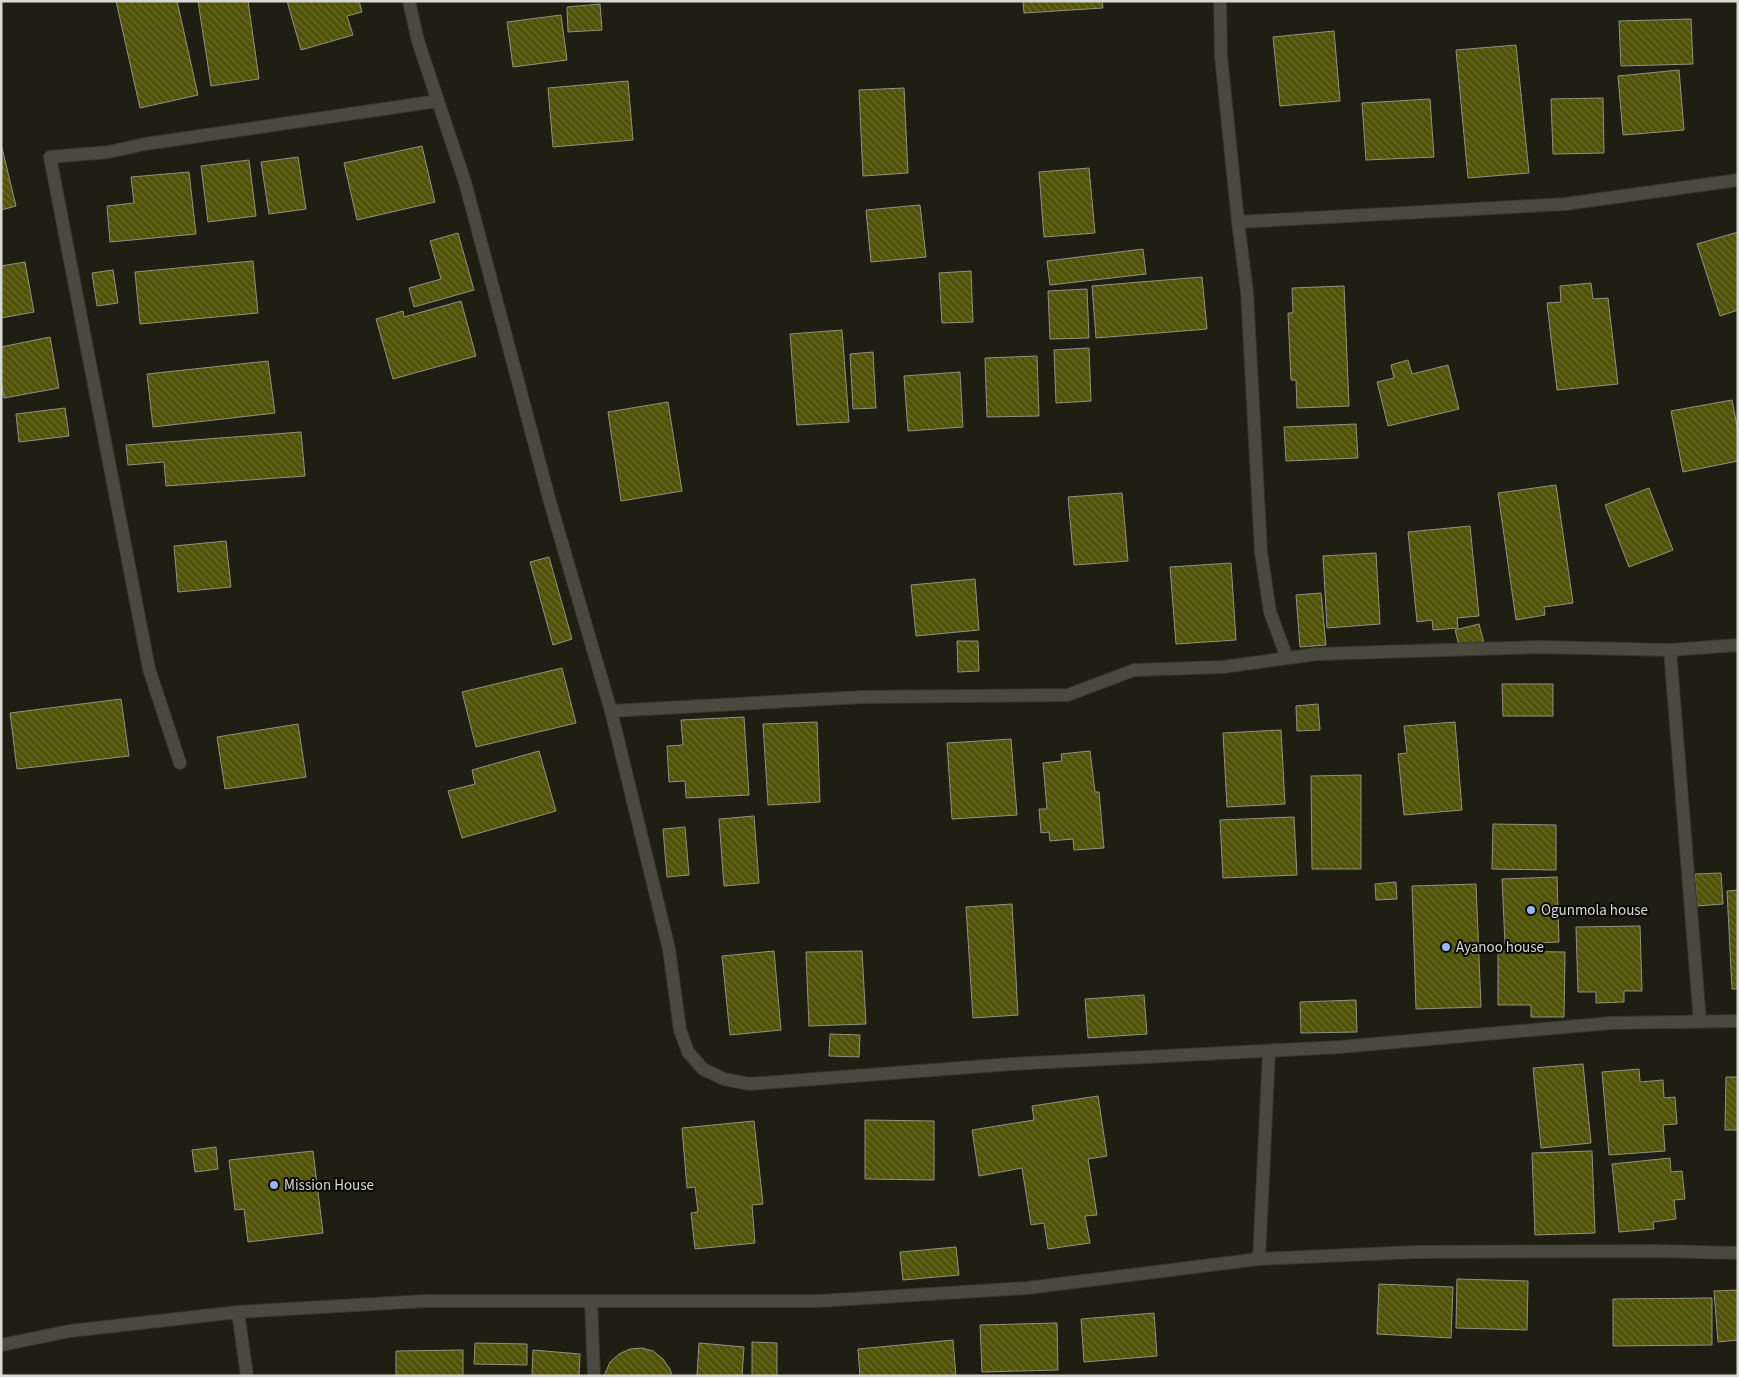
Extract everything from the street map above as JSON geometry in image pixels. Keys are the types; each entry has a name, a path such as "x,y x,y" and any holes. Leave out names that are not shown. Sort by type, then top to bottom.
{"street":[{"path":"409,1 418,41 465,182 550,502 611,711 669,949 680,1030 688,1052 704,1069 724,1079 749,1084 1012,1064 1340,1047 1610,1023 1738,1021"},
{"path":"1220,1 1221,56 1247,292 1261,552 1270,612 1287,658"},
{"path":"180,763 149,669 50,157 109,152 145,144 438,101"},
{"path":"1238,222 1565,204 1738,180"},
{"path":"611,711 862,697 1068,695 1134,670 1223,667 1326,654 1531,647 1670,650 1738,645"},
{"path":"1670,650 1700,1022"},
{"path":"1259,1259 1269,1051"},
{"path":"1,1345 70,1331 238,1312 424,1301 819,1301 1028,1288 1259,1259 1416,1252 1657,1251 1738,1254"},
{"path":"590,1301 594,1376"},
{"path":"238,1312 247,1376"}],"building":[{"path":"116,1 177,1 198,95 140,108"},
{"path":"198,1 248,1 259,79 211,86"},
{"path":"287,1 359,1 362,12 347,16 353,35 301,50"},
{"path":"1023,1 1102,1 1103,8 1024,13"},
{"path":"600,4 602,30 568,32 567,7"},
{"path":"561,15 567,60 513,67 507,22"},
{"path":"1691,19 1693,64 1621,66 1619,21"},
{"path":"1334,31 1340,101 1280,106 1273,37"},
{"path":"1516,45 1529,173 1468,178 1456,50"},
{"path":"1679,70 1684,130 1623,135 1618,76"},
{"path":"628,81 633,140 553,147 548,88"},
{"path":"904,88 908,173 863,176 859,90"},
{"path":"1603,98 1604,153 1553,154 1551,99"},
{"path":"1430,99 1434,157 1366,160 1362,103"},
{"path":"422,146 435,202 357,220 344,163"},
{"path":"1,149 16,206 1,210"},
{"path":"298,157 306,209 269,214 261,162"},
{"path":"249,160 256,216 208,222 201,166"},
{"path":"1089,168 1095,233 1044,237 1039,172"},
{"path":"189,172 196,234 110,242 107,206 134,203 131,177"},
{"path":"920,205 926,257 871,262 866,210"},
{"path":"1738,232 1738,310 1720,316 1697,244"},
{"path":"458,233 474,290 414,307 409,288 441,279 430,241"},
{"path":"1143,249 1146,274 1050,285 1047,261"},
{"path":"253,261 258,313 140,324 135,272"},
{"path":"25,262 34,312 1,318 1,266"},
{"path":"113,270 118,303 97,306 92,273"},
{"path":"971,271 973,322 942,323 939,273"},
{"path":"1202,277 1207,329 1096,338 1092,286"},
{"path":"1591,283 1593,299 1608,298 1618,384 1557,390 1547,303 1561,302 1560,286"},
{"path":"1344,286 1349,406 1297,408 1296,380 1291,380 1288,313 1293,313 1292,288"},
{"path":"1087,289 1089,338 1050,339 1048,291"},
{"path":"461,301 476,356 393,379 376,319 403,311 404,317"},
{"path":"842,330 849,422 797,425 790,334"},
{"path":"50,337 59,388 4,398 1,381 1,347"},
{"path":"1089,348 1091,401 1056,403 1054,350"},
{"path":"873,352 876,408 853,409 850,354"},
{"path":"1037,356 1039,416 987,417 985,358"},
{"path":"1408,360 1412,374 1448,365 1459,409 1388,426 1377,382 1394,378 1391,365"},
{"path":"268,361 275,413 153,427 147,374"},
{"path":"960,372 963,427 908,431 904,376"},
{"path":"1732,400 1738,431 1738,461 1683,472 1671,411"},
{"path":"668,402 682,491 621,501 608,412"},
{"path":"65,408 69,436 19,442 16,414"},
{"path":"1356,424 1358,458 1286,461 1284,427"},
{"path":"301,432 305,476 166,486 164,462 128,465 126,445"},
{"path":"1556,485 1573,603 1544,607 1545,615 1516,620 1498,493"},
{"path":"1649,488 1673,550 1629,567 1605,505"},
{"path":"1122,493 1128,561 1074,565 1068,497"},
{"path":"1470,526 1479,616 1457,618 1458,628 1433,630 1432,620 1417,622 1408,532"},
{"path":"226,541 231,587 178,592 174,546"},
{"path":"1376,553 1380,624 1327,628 1323,556"},
{"path":"549,557 572,639 553,645 530,562"},
{"path":"1231,563 1236,640 1176,644 1170,567"},
{"path":"975,579 979,630 916,636 911,585"},
{"path":"1321,593 1326,645 1300,647 1296,595"},
{"path":"1479,624 1484,643 1460,649 1455,630"},
{"path":"957,641 978,641 979,671 958,672"},
{"path":"562,668 576,723 476,747 462,692"},
{"path":"1502,684 1553,684 1553,716 1503,716"},
{"path":"121,699 129,756 17,769 10,713"},
{"path":"1318,704 1320,730 1297,731 1296,706"},
{"path":"744,717 749,795 686,798 685,781 669,782 667,746 683,745 681,720"},
{"path":"817,722 820,802 768,805 763,724"},
{"path":"1455,722 1462,810 1404,815 1398,754 1407,753 1404,726"},
{"path":"298,724 306,777 225,789 217,737"},
{"path":"1281,730 1285,804 1227,807 1223,733"},
{"path":"1011,739 1017,815 952,819 947,743"},
{"path":"539,751 556,811 462,838 448,791 475,784 472,770"},
{"path":"1090,751 1095,792 1099,792 1104,848 1074,850 1073,839 1050,841 1049,832 1041,833 1039,809 1047,809 1043,763 1062,761 1061,754"},
{"path":"1361,775 1361,869 1312,869 1311,776"},
{"path":"754,816 759,883 724,886 719,819"},
{"path":"1294,817 1297,875 1223,878 1220,820"},
{"path":"1493,824 1556,825 1556,870 1492,869"},
{"path":"685,827 689,875 667,877 663,829"},
{"path":"1721,873 1723,904 1697,906 1695,874"},
{"name":"Ogunmola house","path":"1557,877 1559,942 1505,944 1502,879"},
{"path":"1396,882 1397,899 1376,900 1375,884"},
{"name":"Ayanoo house","path":"1476,884 1481,1007 1416,1009 1412,886"},
{"path":"1738,890 1738,989 1732,989 1727,891"},
{"path":"1012,904 1018,1015 973,1018 966,907"},
{"path":"1640,926 1642,991 1624,991 1624,1002 1596,1003 1596,992 1578,992 1576,927"},
{"path":"774,951 781,1030 730,1035 722,956"},
{"path":"862,951 866,1024 809,1026 806,952"},
{"path":"1498,951 1565,952 1564,1017 1531,1017 1531,1005 1498,1005"},
{"path":"1144,995 1147,1034 1088,1038 1085,999"},
{"path":"1356,1000 1357,1032 1301,1033 1300,1002"},
{"path":"830,1034 860,1035 859,1057 829,1056"},
{"path":"1583,1064 1591,1143 1541,1148 1533,1068"},
{"path":"1639,1069 1640,1082 1663,1080 1664,1098 1675,1097 1677,1124 1663,1125 1665,1151 1609,1155 1602,1072"},
{"path":"1726,1077 1738,1077 1738,1130 1725,1130"},
{"path":"1098,1096 1107,1156 1088,1159 1097,1215 1085,1216 1090,1243 1048,1249 1044,1223 1031,1225 1022,1168 979,1176 972,1130 1034,1120 1032,1106"},
{"path":"865,1120 934,1121 934,1180 865,1179"},
{"path":"754,1121 763,1204 752,1205 755,1243 695,1249 691,1213 698,1212 695,1187 687,1188 682,1128"},
{"path":"216,1147 218,1169 195,1172 192,1150"},
{"name":"Mission House","path":"313,1151 323,1233 248,1242 244,1209 235,1210 229,1160"},
{"path":"1592,1151 1595,1233 1535,1235 1532,1153"},
{"path":"1670,1158 1671,1172 1682,1171 1685,1199 1674,1200 1676,1219 1653,1222 1654,1229 1619,1232 1612,1164"},
{"path":"956,1247 959,1275 903,1280 900,1252"},
{"path":"1457,1279 1528,1281 1527,1330 1456,1328"},
{"path":"1379,1284 1453,1287 1451,1338 1377,1334"},
{"path":"1738,1290 1738,1340 1718,1342 1714,1291"},
{"path":"1712,1298 1712,1345 1613,1346 1613,1299"},
{"path":"1154,1313 1157,1356 1084,1362 1081,1319"},
{"path":"1057,1323 1058,1370 982,1372 980,1325"},
{"path":"953,1340 956,1376 860,1376 858,1349"},
{"path":"752,1342 777,1343 777,1376 752,1376"},
{"path":"475,1343 527,1344 527,1365 474,1364"},
{"path":"699,1343 744,1347 742,1376 697,1376"},
{"path":"642,1348 653,1351 663,1359 670,1369 672,1376 604,1376 610,1362 619,1354 630,1349"},
{"path":"463,1350 463,1376 396,1376 396,1351"},
{"path":"533,1350 580,1354 579,1376 532,1376"}],"place":[{"name":"Ogunmola house","path":"1531,910"},
{"name":"Ayanoo house","path":"1446,947"},
{"name":"Mission House","path":"274,1185"}]}
